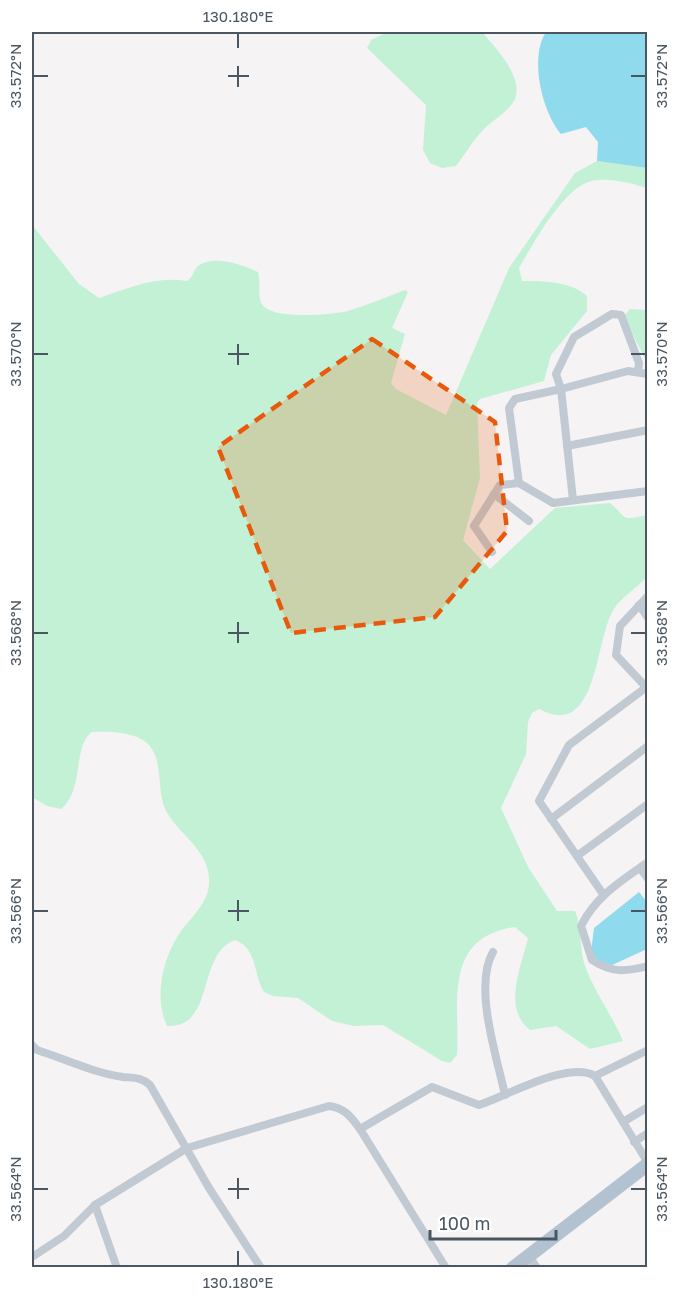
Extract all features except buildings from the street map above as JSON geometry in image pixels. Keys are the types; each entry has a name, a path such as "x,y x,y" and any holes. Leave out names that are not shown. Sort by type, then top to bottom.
{"main road":[{"path":"513,1268 648,1164"}],"street":[{"path":"519,483 509,408 515,399 561,389 617,373 643,373 621,315 612,314 574,337 556,374 561,389 573,500"},
{"path":"567,446 648,430"},
{"path":"492,552 474,526 500,485 519,483 549,502 648,491"},
{"path":"494,494 529,521"},
{"path":"603,894 539,801 569,745 647,686 616,656 620,626 648,596"},
{"path":"639,605 648,618"},
{"path":"551,819 648,746"},
{"path":"577,856 648,804"},
{"path":"648,862 603,894 590,908 581,926 592,960 607,970 625,972 648,966"},
{"path":"640,868 648,879"},
{"path":"493,952 486,968 486,998 506,1095"},
{"path":"32,1045 37,1050 108,1074 144,1080 209,1188 261,1268"},
{"path":"596,1076 648,1050"},
{"path":"360,1129 432,1087 479,1105 570,1071 585,1071 596,1076 648,1164"},
{"path":"32,1257 64,1236 95,1205 187,1148 329,1106 339,1107 348,1113 360,1129 446,1268"},
{"path":"623,1122 648,1107"},
{"path":"634,1142 648,1133"},
{"path":"95,1205 117,1268"},
{"path":"529,1256 537,1268"}],"highlighted area":[{"path":"372,339 495,422 507,531 435,617 291,633 218,447"}],"green space":[{"path":"388,32 482,32 508,65 516,86 516,95 512,104 480,133 456,166 442,168 430,163 423,150 426,105 367,48 371,40"},
{"path":"597,161 647,168 647,188 626,182 595,180 578,188 558,207 519,268 522,281 556,283 580,291 587,296 587,311 551,355 544,381 480,399 477,403 480,478 463,540 490,569 555,508 610,503 628,518 647,515 647,576 614,609 607,623 592,682 584,699 573,711 559,715 539,709 532,713 528,722 526,754 501,808 528,867 557,911 575,911 585,966 623,1041 590,1049 556,1026 530,1030 517,1011 515,999 518,974 528,938 515,927 492,934 476,944 465,959 457,995 457,1055 450,1063 442,1061 383,1025 354,1026 332,1021 298,998 273,996 264,992 248,949 235,940 223,948 215,960 200,1003 193,1015 182,1023 167,1026 161,1003 164,967 173,944 205,898 209,884 208,872 200,853 166,811 154,752 138,737 114,732 92,732 82,747 73,790 61,809 47,806 32,797 32,225 79,284 99,298 153,282 187,281 198,266 212,261 237,264 258,272 262,304 267,309 289,314 316,315 348,311 405,290 408,292 392,328 405,334 391,383 396,389 446,415 509,268 575,173"},
{"path":"630,309 647,310 647,363 624,316"}],"water":[{"path":"546,32 635,32 647,35 647,168 597,161 598,142 586,127 561,134 548,112 540,84 538,55"},
{"path":"639,892 647,902 647,949 610,966 599,962 591,952 594,928"}]}
